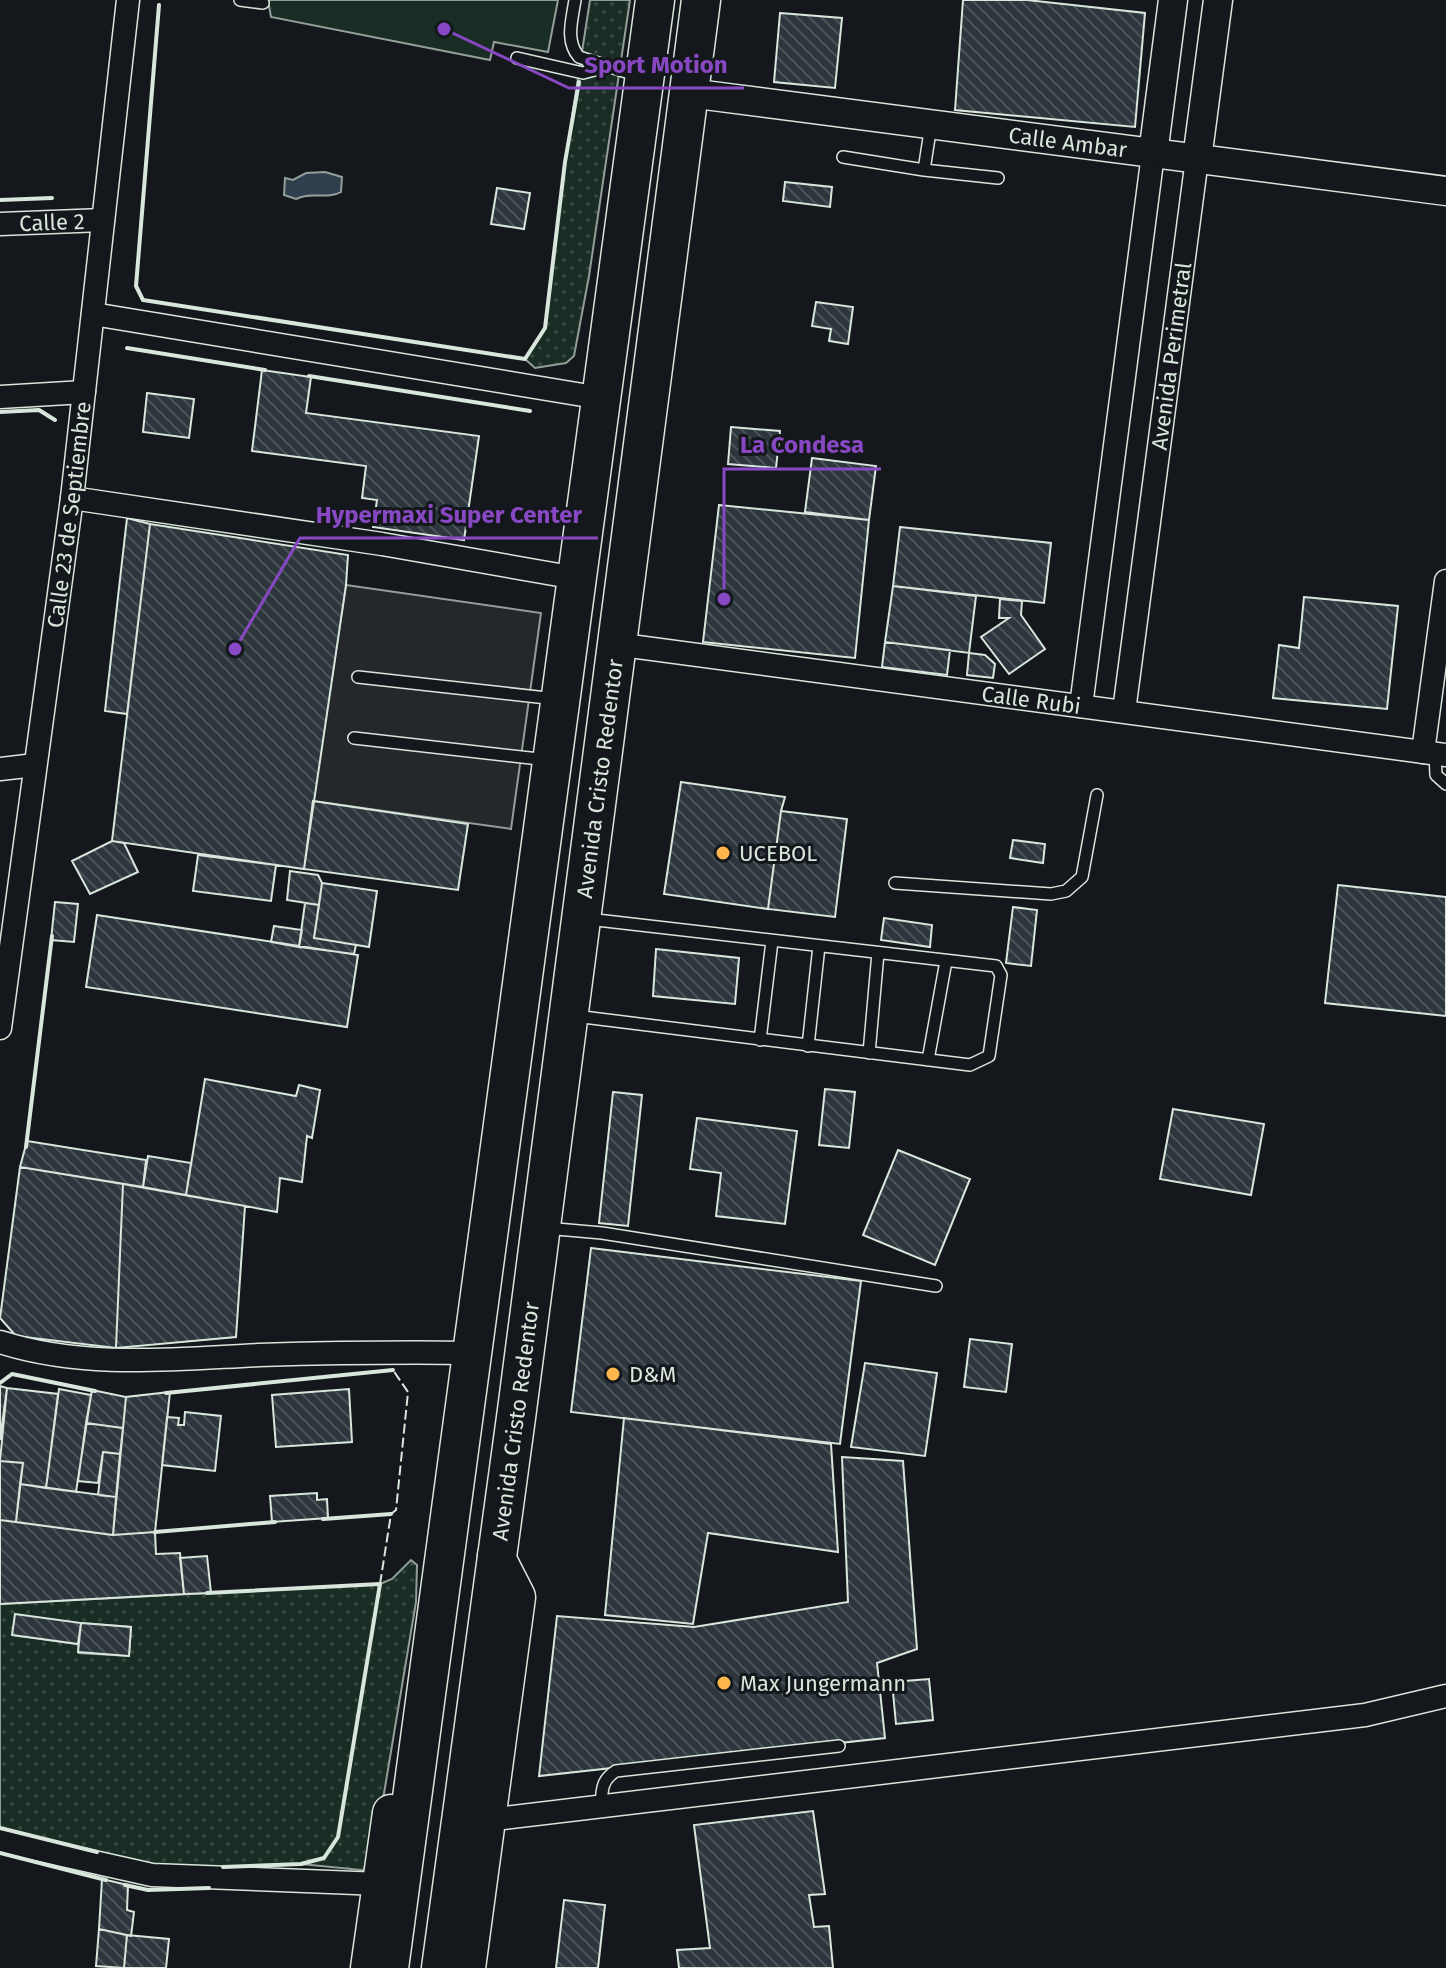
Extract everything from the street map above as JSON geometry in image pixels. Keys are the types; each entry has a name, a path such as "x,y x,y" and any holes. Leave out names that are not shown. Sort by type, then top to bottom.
{"highway":[{"path":"389,1968 601,398 627,72 655,0"},
{"name":"Avenida Cristo Redentor","path":"441,1968 701,0"}],"main road":[{"path":"369,1968 422,1593 446,1551"},
{"name":"Avenida Cristo Redentor","path":"467,1968 517,1597 496,1556"}],"street":[{"name":"Calle 23 de Septiembre","path":"0,1028 72,498 128,0"},
{"name":"Avenida Perimetral","path":"1081,706 1173,0"},
{"name":"Avenida Perimetral","path":"1124,711 1218,0"},
{"name":"Calle Ambar","path":"689,93 1446,191"},
{"name":"Calle 2","path":"0,224 103,220"},
{"path":"93,314 601,398"},
{"path":"0,397 84,392"},
{"path":"72,498 382,544 576,578"},
{"path":"1435,753 1446,581"},
{"name":"Calle Rubi","path":"615,644 1435,753"},
{"path":"0,769 35,765"},
{"path":"0,1342 17,1348 113,1361 338,1352 472,1353"},
{"path":"487,1820 1365,1715 1446,1696"},
{"path":"0,1841 152,1875 381,1884"}],"lane":[{"path":"240,0 263,3"},
{"path":"575,0 570,39 573,50 579,57 627,72"},
{"path":"517,58 583,73 627,72"},
{"path":"924,170 931,125"},
{"path":"843,157 998,178"},
{"path":"358,677 560,700"},
{"path":"354,738 552,761"},
{"path":"1435,753 1436,775 1446,784"},
{"path":"895,883 1051,894 1066,891 1082,877 1097,795"},
{"path":"567,1014 970,1065 989,1056 1000,970 996,966 579,918"},
{"path":"760,1040 772,941"},
{"path":"808,1046 819,946"},
{"path":"869,1053 878,953"},
{"path":"928,1060 946,961"},
{"path":"540,1227 602,1233 936,1286"},
{"path":"601,1808 606,1777 616,1771 839,1746"}],"green space":[{"path":"268,0 558,0 548,52 494,42 490,60 271,17"},
{"path":"590,0 630,0 574,356 566,363 535,368 525,359 545,328 565,162"},
{"path":"411,1560 417,1565 416,1602 371,1871 301,1864 230,1868 155,1866 0,1828 0,1604 380,1584 392,1579","holes":["81,1623 131,1627 129,1656 79,1653 78,1644 12,1635"]}],"shaded area":[{"path":"346,585 541,613 511,829 313,801"}],"water":[{"path":"325,172 342,177 341,192 296,199 284,195 285,178 293,180 306,173"}],"building":[{"path":"963,0 1027,0 1145,13 1135,127 955,110"},
{"path":"780,13 842,18 835,88 774,82"},
{"path":"785,182 832,187 830,207 783,201"},
{"path":"497,188 530,193 524,229 491,224"},
{"path":"816,302 853,307 848,344 829,341 831,329 812,326"},
{"path":"262,370 311,377 306,413 479,436 464,540 373,527 377,500 362,498 366,466 252,451"},
{"path":"147,393 194,399 189,438 143,432"},
{"path":"731,427 780,431 776,468 728,464"},
{"path":"812,458 876,466 869,520 805,512"},
{"path":"719,505 869,520 855,658 703,642"},
{"path":"127,518 150,524 127,714 105,711"},
{"path":"150,524 348,555 304,869 112,841"},
{"path":"900,527 1051,543 1044,603 893,586"},
{"path":"893,586 976,596 969,653 885,642"},
{"path":"1304,597 1398,606 1387,709 1273,698 1279,645 1299,648"},
{"path":"1000,599 1022,601 1021,615 1045,649 1009,674 981,637 1009,618 999,618"},
{"path":"885,642 950,650 947,675 882,667"},
{"path":"969,653 985,655 995,664 993,678 967,675"},
{"name":"UCEBOL","path":"681,782 785,797 768,909 664,894"},
{"path":"313,801 468,824 458,890 304,869"},
{"path":"781,811 847,819 835,917 768,909"},
{"path":"1013,840 1045,844 1043,863 1010,858"},
{"path":"112,841 124,843 138,872 90,894 72,861"},
{"path":"198,855 276,865 271,901 193,891"},
{"path":"290,871 318,875 322,883 319,905 287,900"},
{"path":"322,883 377,891 369,947 314,938"},
{"path":"1338,885 1446,897 1446,1016 1325,1003"},
{"path":"55,902 78,904 74,942 51,940"},
{"path":"305,903 319,905 314,938 356,945 354,954 299,947"},
{"path":"1013,907 1037,910 1031,966 1006,963"},
{"path":"97,915 358,955 347,1027 86,987"},
{"path":"884,918 932,925 930,947 881,940"},
{"path":"274,926 302,930 299,947 271,942"},
{"path":"656,949 739,958 735,1004 653,996"},
{"path":"205,1079 296,1096 299,1085 320,1090 312,1138 307,1136 302,1182 280,1178 277,1212 186,1195"},
{"path":"825,1089 855,1092 849,1148 819,1145"},
{"path":"613,1092 642,1095 628,1226 599,1223"},
{"path":"1173,1109 1264,1124 1251,1195 1160,1179"},
{"path":"697,1118 797,1131 785,1224 716,1216 721,1173 690,1169"},
{"path":"27,1141 146,1160 143,1187 20,1167"},
{"path":"898,1150 970,1179 935,1265 863,1235"},
{"path":"148,1156 191,1163 186,1195 143,1187"},
{"path":"20,1167 123,1184 116,1348 16,1336 0,1318"},
{"path":"123,1184 245,1206 236,1337 116,1348"},
{"path":"591,1248 861,1281 840,1444 571,1412"},
{"path":"970,1339 1012,1344 1006,1392 964,1387"},
{"path":"865,1363 937,1373 925,1456 851,1447"},
{"path":"0,1386 7,1388 0,1440"},
{"path":"7,1388 58,1394 46,1488 20,1484 23,1463 0,1461"},
{"path":"59,1389 91,1395 76,1492 46,1488"},
{"path":"349,1389 352,1442 276,1447 272,1395"},
{"path":"92,1390 126,1397 123,1428 86,1423"},
{"path":"170,1392 155,1532 113,1535 126,1397"},
{"path":"185,1412 221,1416 215,1471 162,1465 167,1417 179,1418 178,1425 184,1425"},
{"path":"624,1418 831,1444 838,1552 708,1533 693,1624 605,1615"},
{"path":"86,1423 123,1428 120,1454 103,1452 98,1483 78,1481"},
{"path":"103,1452 120,1454 116,1497 98,1495"},
{"path":"842,1457 903,1461 917,1649 877,1663 885,1738 539,1776 557,1616 694,1627 848,1602"},
{"path":"0,1461 23,1463 16,1522 0,1520"},
{"path":"20,1484 116,1497 113,1535 16,1522"},
{"path":"317,1493 317,1500 327,1499 328,1518 272,1522 270,1496"},
{"path":"0,1520 113,1535 155,1532 156,1554 180,1553 184,1594 0,1604"},
{"path":"207,1556 211,1593 184,1594 180,1558"},
{"path":"15,1614 81,1623 78,1644 12,1635"},
{"path":"81,1623 131,1627 129,1656 78,1652"},
{"path":"929,1679 933,1720 896,1724 892,1682"},
{"path":"813,1811 825,1894 809,1895 814,1927 829,1926 833,1968 679,1968 677,1950 710,1948 694,1825"},
{"path":"102,1879 128,1885 127,1910 134,1912 131,1936 99,1929"},
{"path":"564,1900 605,1905 598,1968 556,1968"},
{"path":"99,1929 127,1935 124,1968 96,1966"},
{"path":"127,1935 169,1939 166,1968 124,1968"}],"fence":[{"path":"380,1584 391,1514 396,1510 408,1392 393,1370"}],"wall":[{"path":"159,5 136,286 143,300 525,359 545,328 565,162 579,82"},
{"path":"0,200 52,198"},
{"path":"127,348 265,370"},
{"path":"309,376 530,411"},
{"path":"0,412 39,410 55,420"},
{"path":"26,1147 52,936"},
{"path":"166,1393 393,1370"},
{"path":"0,1383 12,1374 95,1391"},
{"path":"323,1519 391,1514"},
{"path":"155,1532 275,1522"},
{"path":"207,1593 380,1584 338,1837 324,1858 301,1864 223,1867"},
{"path":"0,1828 97,1852"},
{"path":"0,1853 106,1880"},
{"path":"125,1885 148,1890 209,1888"}],"place":[{"name":"Sport Motion","path":"444,29"},
{"name":"La Condesa","path":"724,599"},
{"name":"Hypermaxi Super Center","path":"235,649"},
{"name":"UCEBOL","path":"723,853"},
{"name":"D&M","path":"613,1374"},
{"name":"Max Jungermann","path":"724,1683"}]}
